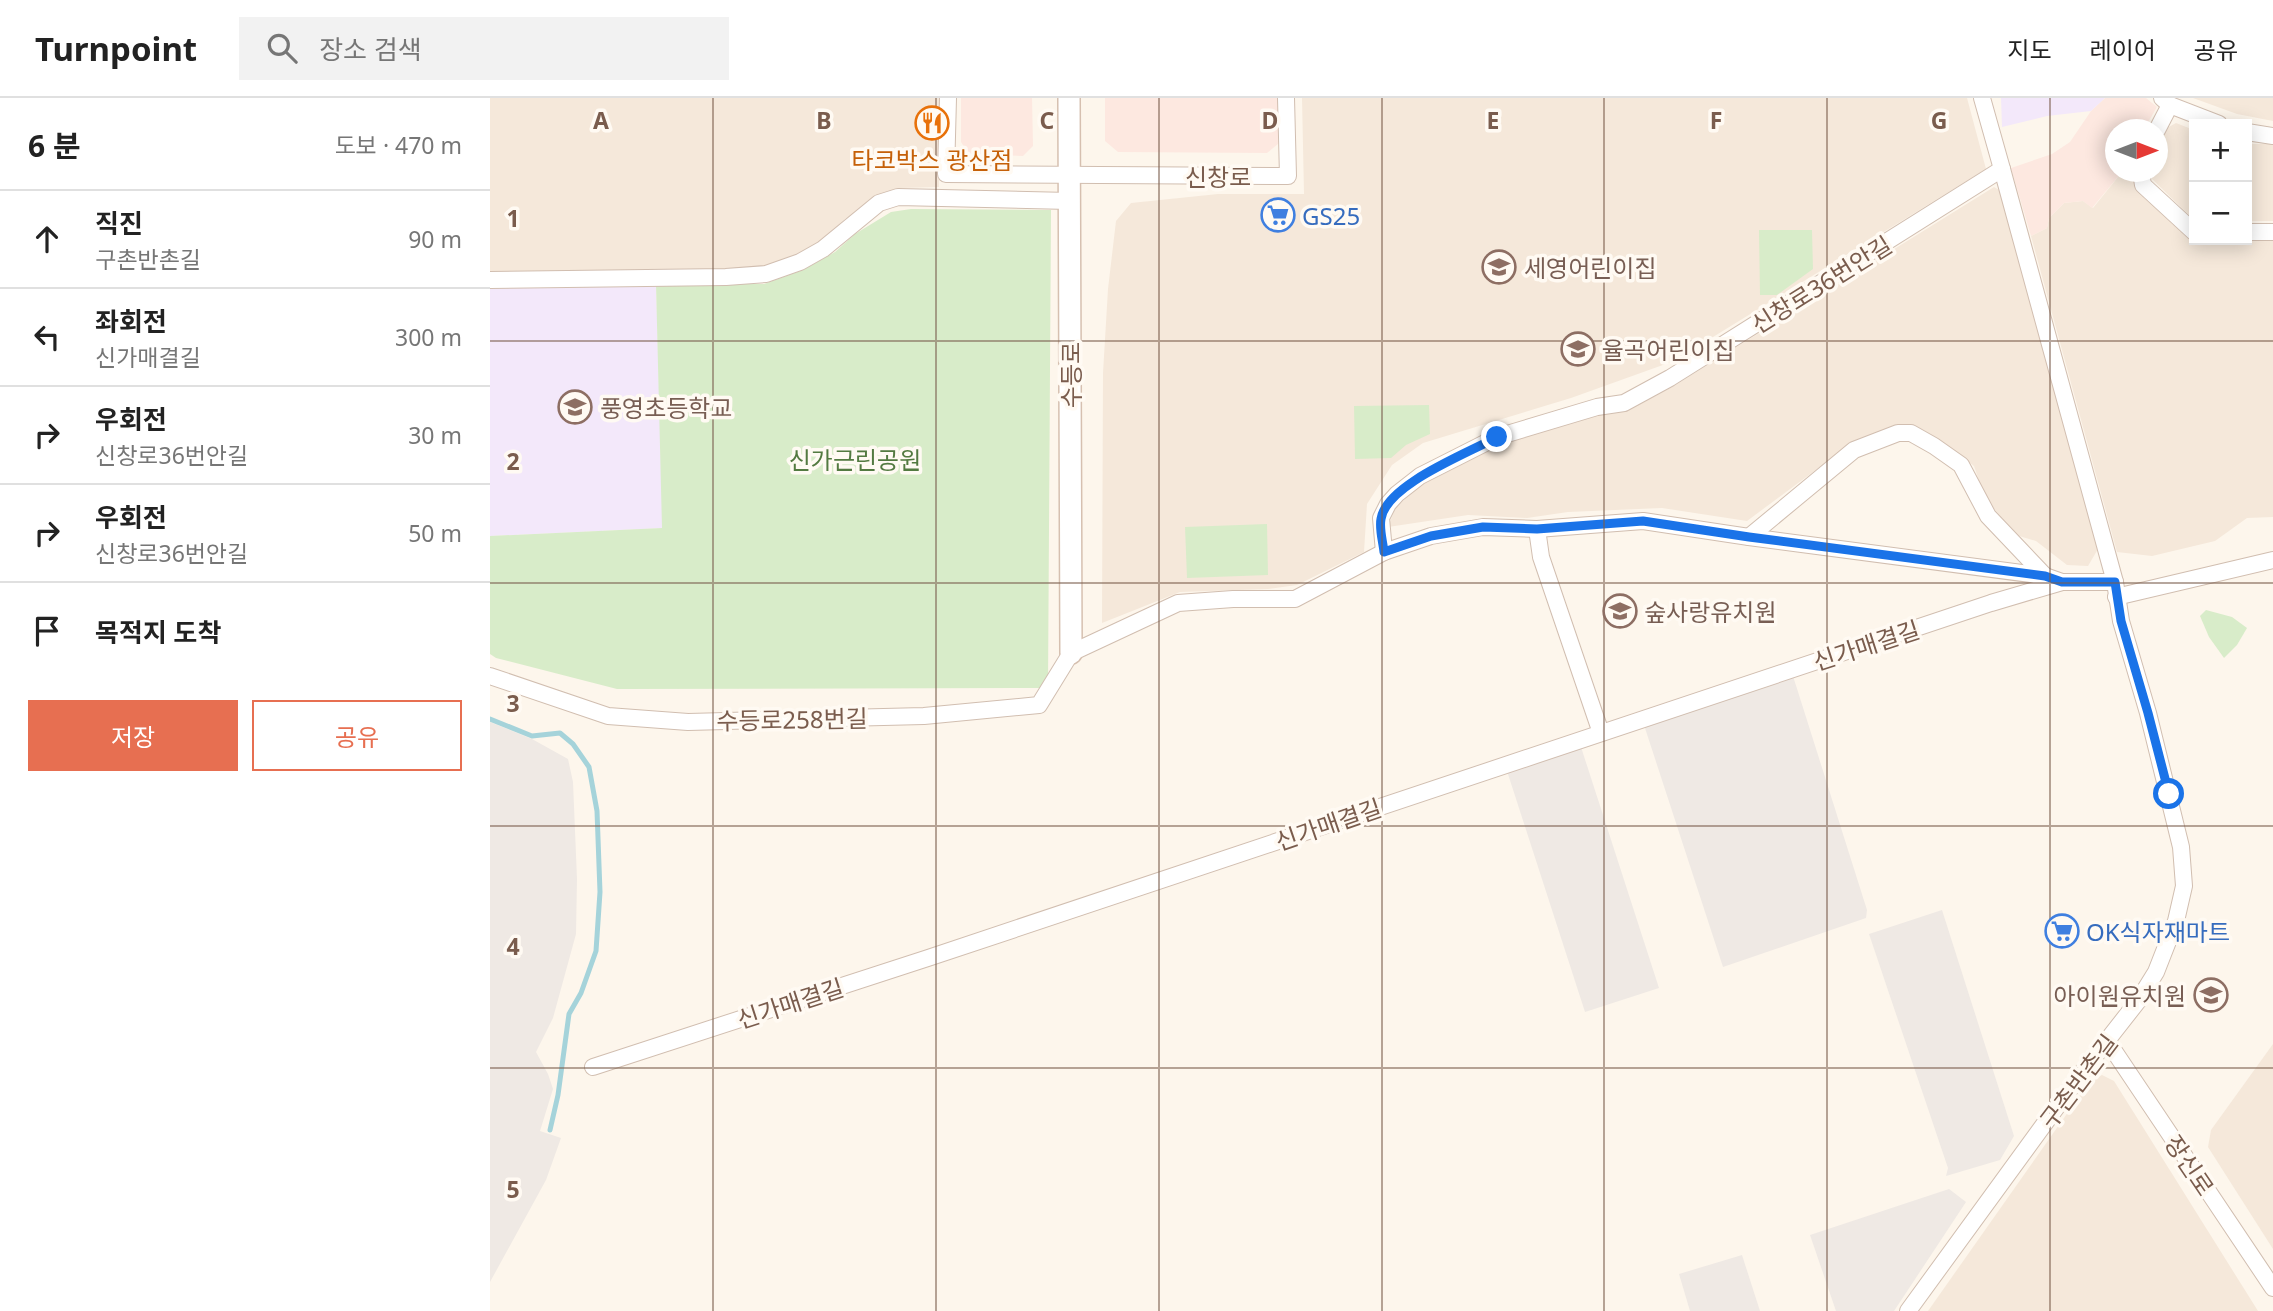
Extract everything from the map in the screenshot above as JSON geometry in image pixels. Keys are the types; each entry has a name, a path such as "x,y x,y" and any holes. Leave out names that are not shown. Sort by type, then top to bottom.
{"street":[{"path":"948,98 946,174 1070,176"},
{"name":"수등로","path":"1069,98 1071,653"},
{"name":"신창로","path":"1070,176 1288,176 1286,98"},
{"path":"1982,98 2115,589"},
{"path":"2160,119 2166,101 2207,119"},
{"path":"2252,133 2273,136"},
{"name":"신창로36번안길","path":"1384,552 1381,518 1388,504 1406,485 1497,437 1598,407 1624,403 1740,335 2002,169"},
{"path":"2143,182 2189,227"},
{"path":"490,280 726,277 765,274 800,262 823,249 879,203 898,197 1070,201"},
{"path":"2252,232 2273,232"},
{"name":"신가매결길","path":"1749,537 1854,450 1898,433 1911,433 1961,465 1988,516 2045,576"},
{"name":"신가매결길","path":"1071,653 1178,603 1233,599 1295,599 1384,552 1431,536 1483,527 1537,529 1643,521 2045,576 2062,582 2115,589 2273,560"},
{"path":"1537,529 1541,556 1601,733"},
{"name":"신가매결길","path":"593,1068 1978,607 2062,582"},
{"name":"구촌반촌길","path":"1908,1311 2080,1075 2138,1001 2156,972 2176,921 2184,886 2181,847 2115,589"},
{"name":"수등로258번길","path":"491,678 608,716 688,722 924,716 1039,705 1071,653"},
{"name":"장신로","path":"2108,1042 2273,1288"}],"shaded area":[{"path":"490,98 939,98 939,187 900,188 845,219 820,244 793,258 755,269 490,275"},
{"path":"961,98 1032,98 1033,146 1023,156 969,154 961,142"},
{"path":"1105,98 1278,98 1278,144 1267,153 1118,152 1105,141"},
{"path":"1302,98 1967,98 1986,169 1674,361 1571,398 1423,443 1392,465 1367,504 1364,552 1297,585 1268,589 1180,592 1102,623 1103,373 1108,289 1116,221 1131,203 1218,194 1304,194"},
{"path":"2001,98 2105,98 2091,111 2047,116 2002,127"},
{"path":"2105,98 2146,98 2157,107 2150,119 2105,119 2105,182 2114,182 2092,208 2083,201 2064,203 2049,218 2047,228 2031,236 2011,168 2052,154 2070,142 2091,111"},
{"path":"2193,98 2273,98 2273,121 2237,114"},
{"path":"2176,123 2189,128 2189,215 2155,182 2168,182 2168,127"},
{"path":"2252,144 2273,144 2273,221 2252,221"},
{"path":"2114,182 2144,182 2189,231 2189,245 2252,245 2252,239 2273,237 2273,517 2247,518 2215,541 2152,556 2117,552 2031,236 2047,228 2049,218 2064,203 2083,201 2093,208"},
{"path":"1994,187 2001,191 2098,549 2088,566 2067,565 2036,541 2016,535 1985,498 1974,466 1923,430 1906,425 1890,427 1852,443 1747,521 1662,508 1568,512 1527,518 1468,515 1388,527 1395,509 1424,484 1501,444 1599,415 1627,411 1674,386"},
{"name":"풍영초등학교","path":"656,284 663,528 490,536 490,285"},
{"path":"1793,676 1867,910 1866,918 1723,967 1644,725"},
{"path":"490,722 532,739 568,759 573,782 577,879 576,934 553,1018 536,1052 553,1089 540,1131 561,1138 546,1180 490,1282"},
{"path":"1581,747 1659,988 1585,1012 1507,771"},
{"path":"1942,910 2014,1136 2000,1160 1946,1176 1948,1168 1869,934"},
{"path":"2273,1044 2273,1249 2208,1147 2211,1130"},
{"path":"2102,1075 2114,1081 2258,1311 1928,1311 2090,1081"},
{"path":"1949,1189 1966,1202 1894,1311 1836,1311 1810,1235"},
{"path":"1742,1255 1760,1311 1690,1311 1679,1274"}],"green space":[{"name":"신가근린공원","path":"911,209 1051,210 1048,688 617,689 496,658 490,654 490,536 662,528 656,284 764,284 803,270 835,252 855,234 891,212"},
{"path":"1759,230 1812,230 1813,269 1777,295 1760,295"},
{"path":"1429,405 1430,434 1406,445 1391,458 1355,459 1354,406"},
{"path":"1267,524 1268,575 1187,578 1185,527"},
{"path":"2206,610 2232,617 2247,628 2237,645 2224,658 2209,637 2200,616"}],"waterway":[{"path":"490,719 532,736 560,733 573,744 589,767 597,811 600,892 596,951 581,993 569,1014 558,1095 550,1130"}],"place":[{"name":"타코박스 광산점","path":"932,123"},
{"name":"GS25","path":"1278,215"},
{"name":"세영어린이집","path":"1499,267"},
{"name":"율곡어린이집","path":"1578,349"},
{"name":"풍영초등학교","path":"575,407"},
{"name":"숲사랑유치원","path":"1620,611"},
{"name":"OK식자재마트","path":"2062,931"},
{"name":"아이원유치원","path":"2211,995"}],"route":[{"path":"1497,437 1419,477 1397,494 1381,518 1384,552 1431,536 1483,527 1537,529 1643,521 2045,576 2062,582 2115,582 2121,621 2169,794"}]}
